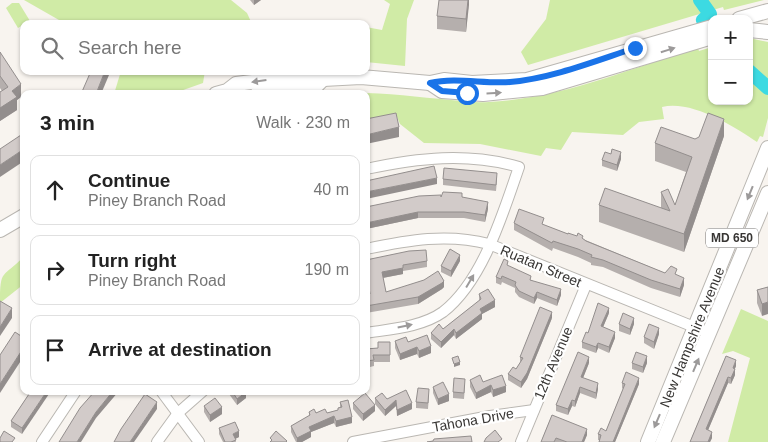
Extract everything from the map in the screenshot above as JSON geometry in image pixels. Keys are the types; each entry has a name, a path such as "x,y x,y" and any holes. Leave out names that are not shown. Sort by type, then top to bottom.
{"main road":[{"path":"753,15 768,11"},
{"path":"753,23 767,29"},
{"path":"753,30 767,29"},
{"path":"316,75 323,79 361,77 430,83 442,91 483,94 542,88 708,33"},
{"path":"229,90 236,84 306,75"},
{"path":"286,90 316,86 323,79"},
{"name":"New Hampshire Avenue","path":"663,442 768,148"},
{"name":"New Hampshire Avenue","path":"648,442 768,193"},
{"path":"0,230 20,218"}],"street":[{"path":"370,168 406,160 446,156 501,162 519,167 490,244 467,286 442,312 420,323 370,332"},
{"name":"Ruatan Street","path":"370,248 435,237 467,238 490,244 586,285 703,330"},
{"name":"12th Avenue","path":"521,442 586,285"},
{"path":"42,442 73,395"},
{"path":"164,395 199,442"},
{"path":"157,442 178,413 198,395"},
{"name":"Tahona Drive","path":"353,442 388,438 534,410"}],"green space":[{"path":"24,0 231,0 247,13 250,20 59,20"},
{"path":"384,0 414,0 407,19 405,66 370,62 370,28 382,30 390,4"},
{"path":"550,0 764,0 724,10 723,7 528,65 521,52 546,19"},
{"path":"12,3 19,3 29,20 20,20 20,27 18,28 6,8"},
{"path":"753,39 768,42 768,118 763,137 760,136 757,142 712,116 686,107 674,106 662,107 664,119 639,122 623,135 572,132 561,150 546,148 541,156 480,144 424,143 400,124 397,117 370,123 370,93 479,102 517,99 569,89 698,48 699,51 708,48 708,105 753,105"},
{"path":"120,75 204,75 203,83 183,90 115,90"},
{"path":"20,260 20,287 0,303 2,278"},
{"path":"741,309 768,321 768,442 728,442 750,358 733,351 722,354"}],"building":[{"path":"439,0 468,0 466,19 437,16"},
{"path":"0,52 21,84 12,91 17,97 0,108 0,92 8,87 0,76"},
{"path":"89,75 103,75 98,90 83,90"},
{"path":"396,113 399,127 370,134 370,118"},
{"path":"708,113 724,119 684,234 599,205 605,188 670,211 661,192 668,189 675,205 692,157 655,143 661,127 695,139 699,137"},
{"path":"20,136 20,152 0,165 0,149"},
{"path":"612,149 621,152 617,165 602,160 605,152 611,154"},
{"path":"434,166 437,178 370,191 370,180"},
{"path":"444,168 497,173 496,185 443,179"},
{"path":"443,192 462,193 462,197 488,202 485,215 464,212 418,212 370,222 370,206 419,196 441,195 441,197"},
{"path":"519,209 544,218 542,224 568,234 577,236 578,233 586,241 665,273 671,266 677,269 675,274 684,278 680,289 591,257 592,255 578,249 553,241 552,243 514,223"},
{"path":"450,249 460,255 451,271 441,266"},
{"path":"426,250 427,261 403,265 403,268 382,272 386,292 424,280 438,271 444,281 418,297 370,305 370,259 409,251"},
{"path":"504,259 508,261 507,265 531,276 530,280 561,289 557,300 537,292 534,298 519,291 515,285 516,282 502,276 501,279 496,277"},
{"path":"768,287 768,302 762,304 757,290"},
{"path":"488,289 495,300 480,309 482,313 456,333 454,329 441,342 431,333 439,324 443,329 481,299 479,294"},
{"path":"0,301 12,308 0,327"},
{"path":"598,303 609,308 601,326 615,332 609,347 598,343 596,347 582,342 586,332 588,333"},
{"path":"540,307 552,312 527,373 521,382 508,374 513,367 516,369 523,358 520,357"},
{"path":"623,313 634,318 630,329 619,324"},
{"path":"649,324 659,328 654,342 644,337"},
{"path":"15,332 20,335 20,353 0,384 0,355"},
{"path":"427,335 431,346 419,351 417,347 400,354 395,341 406,337 408,342"},
{"path":"378,342 390,342 390,355 373,355 374,360 370,360 370,349 378,348"},
{"path":"578,352 589,357 581,377 598,383 596,393 580,387 575,401 572,400 568,409 556,405"},
{"path":"636,352 647,356 643,367 632,363"},
{"path":"458,356 460,362 454,364 452,358"},
{"path":"726,356 736,360 733,368 735,369 731,378 728,377 706,429 712,432 708,442 690,442"},
{"path":"626,372 639,378 613,442 599,442 601,435 598,434 601,428 606,431 625,384 622,383"},
{"path":"480,375 483,382 502,375 506,386 493,390 491,385 476,393 470,380"},
{"path":"454,378 465,379 464,393 453,392"},
{"path":"443,382 449,394 438,399 433,387"},
{"path":"418,388 429,389 428,403 416,402"},
{"path":"406,390 412,403 397,410 396,400 385,410 375,398 382,393 387,399"},
{"path":"28,395 44,395 22,428 11,421"},
{"path":"91,395 110,395 96,412 77,442 59,442 80,408"},
{"path":"144,395 157,402 130,442 114,442"},
{"path":"363,395 367,395 375,405 363,414 353,403"},
{"path":"215,398 222,407 210,415 204,406"},
{"path":"348,400 352,417 336,421 334,416 309,427 311,431 297,438 291,426 310,415 309,412 314,409 316,413 325,409 327,413 338,410 338,408 342,407 340,402"},
{"path":"552,415 587,429 582,442 567,442 556,438 554,442 541,442"},
{"path":"235,422 239,431 233,434 236,440 225,442 219,428"},
{"path":"495,430 502,439 498,442 484,442 486,438"},
{"path":"4,431 15,438 12,442 0,442"},
{"path":"276,431 286,442 270,442 272,440 270,438"},
{"path":"471,436 472,442 427,442 434,439"}],"waterway":[{"path":"700,0 710,14 709,15"},
{"path":"708,16 703,20 708,29"},
{"path":"753,75 768,88"}],"route":[{"path":"467,93 442,91 430,83 444,80 472,83 527,80 635,48"}]}
